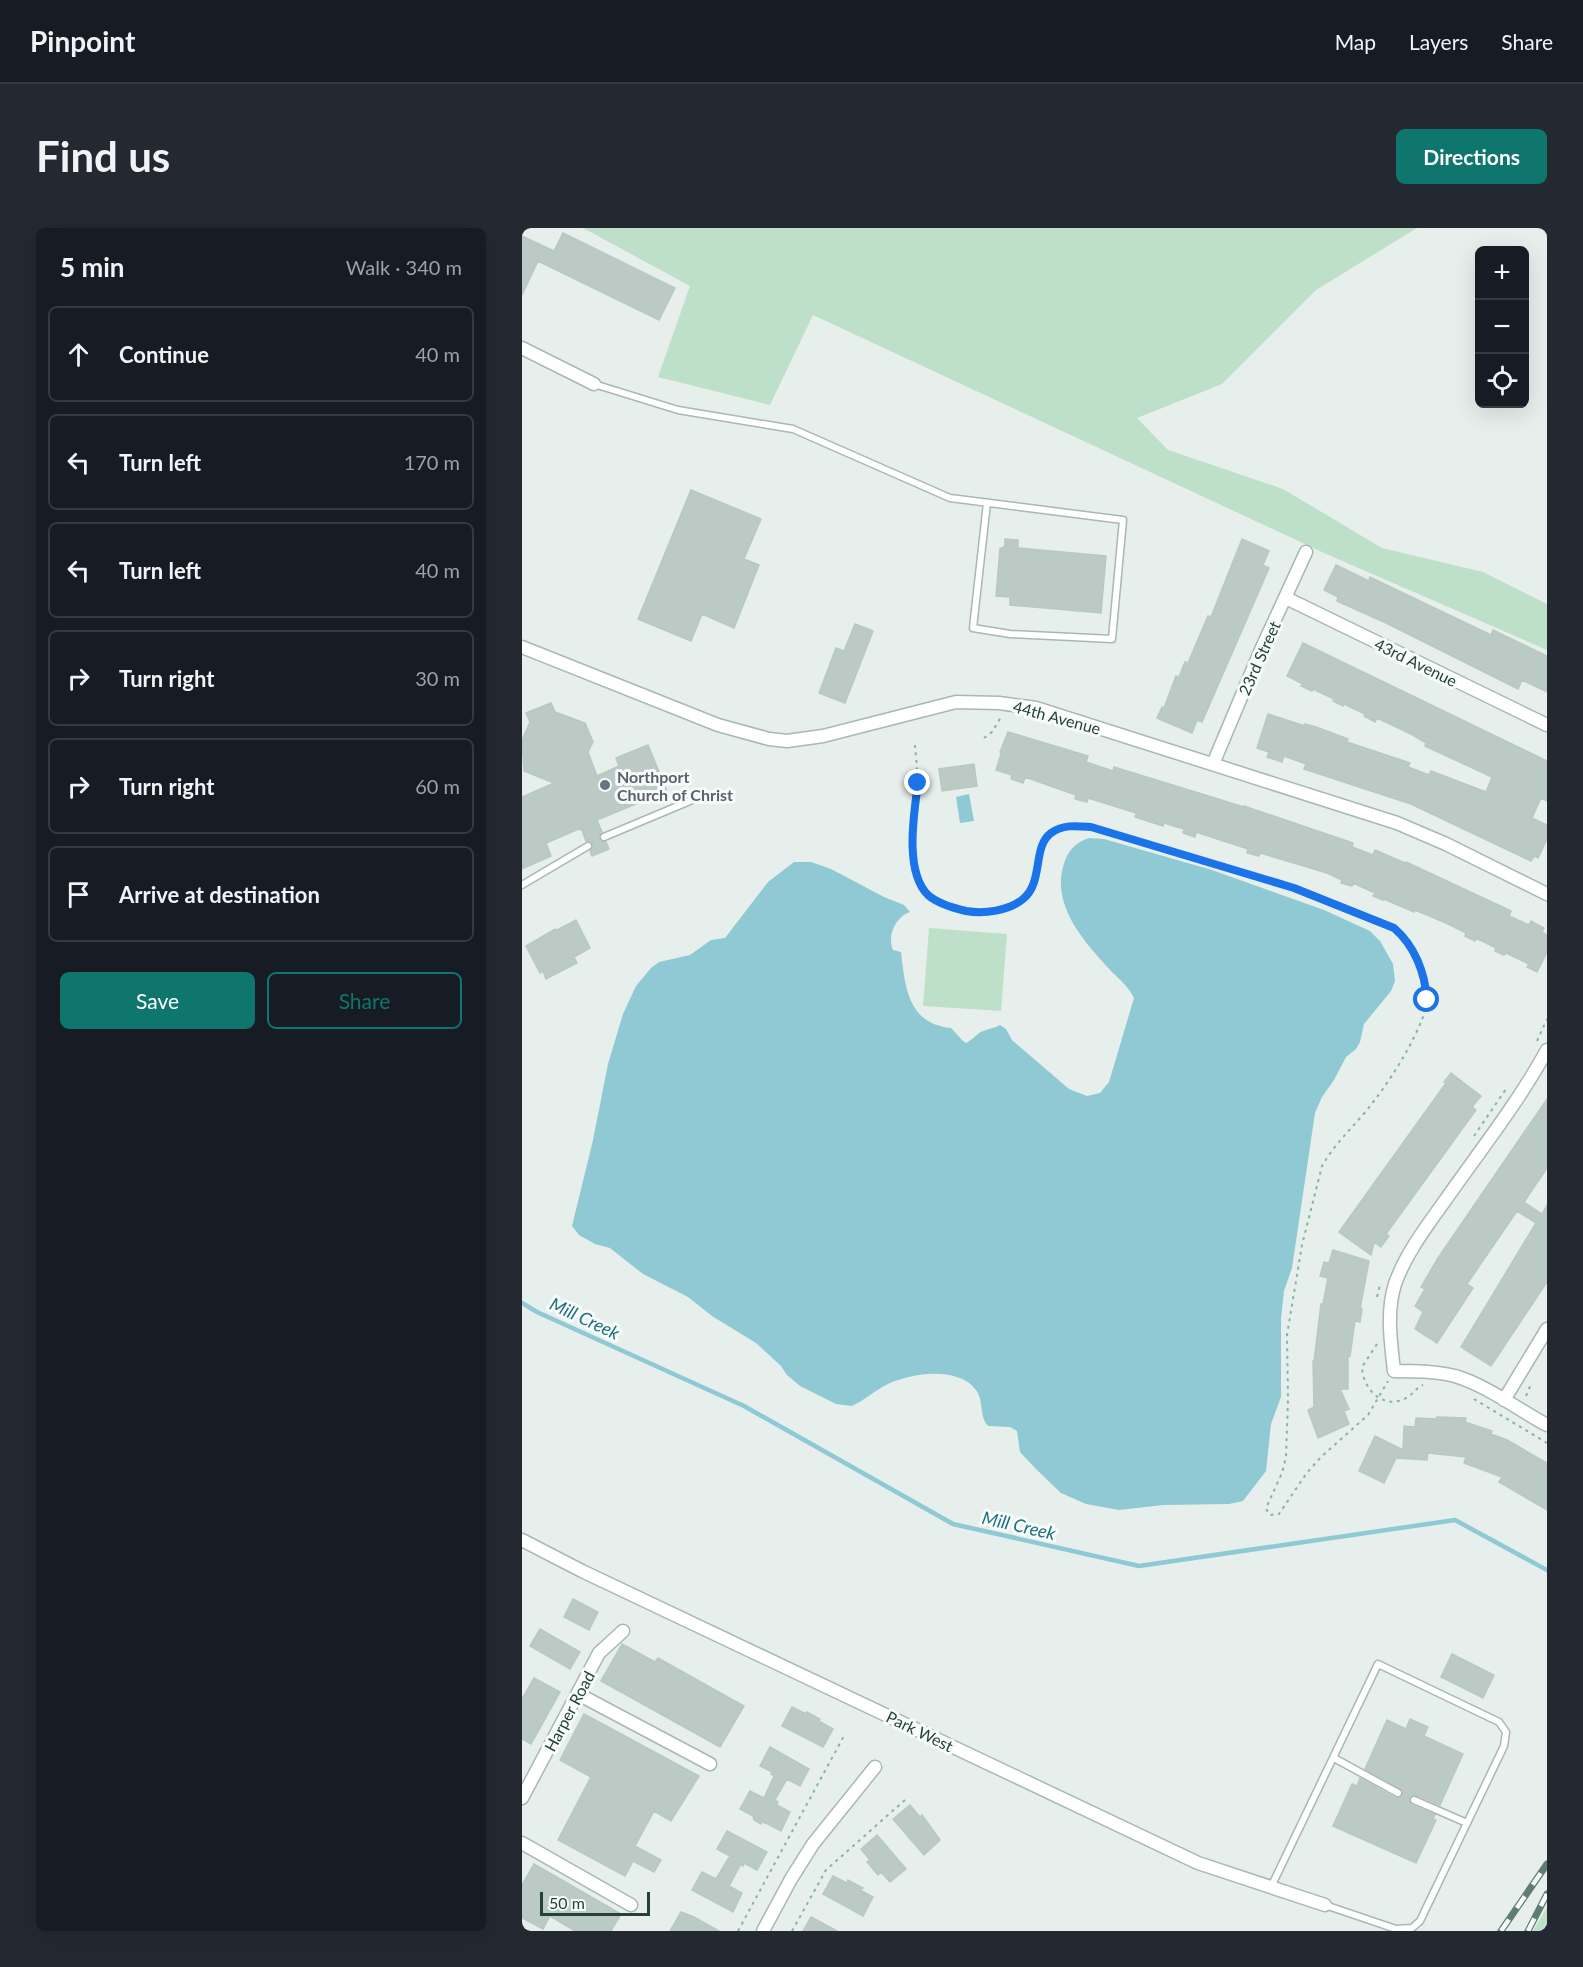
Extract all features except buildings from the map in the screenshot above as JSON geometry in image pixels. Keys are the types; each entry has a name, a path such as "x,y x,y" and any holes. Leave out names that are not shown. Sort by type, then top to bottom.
{"street":[{"path":"522,348 594,384"},
{"name":"23rd Street","path":"1213,764 1306,552"},
{"name":"43rd Avenue","path":"1286,598 1547,725"},
{"name":"44th Avenue","path":"522,647 718,726 769,739 787,741 823,736 956,702 999,703 1044,711 1397,823 1446,844 1547,894"},
{"path":"1547,1050 1515,1101 1406,1260 1395,1284 1390,1306 1394,1371 1431,1372 1454,1376 1474,1383 1547,1425"},
{"path":"1504,1400 1547,1329"},
{"name":"Park West","path":"522,1540 582,1571 1198,1863 1325,1905"},
{"name":"Harper Road","path":"522,1798 599,1653 623,1631"},
{"path":"578,1694 710,1764"},
{"path":"763,1931 813,1844 875,1767"},
{"path":"522,1843 631,1905"}],"lane":[{"path":"594,384 678,410 793,429 950,498 1123,520 1112,639 1010,634 973,628 987,503"},
{"path":"604,837 697,798"},
{"path":"522,885 588,846"},
{"path":"1271,1887 1378,1664 1499,1722 1506,1732 1504,1746 1420,1921 1412,1928 1396,1929 1325,1905"},
{"path":"1334,1758 1398,1792"},
{"path":"1414,1800 1467,1823"}],"path":[{"path":"984,738 989,736 1000,717 1005,715"},
{"path":"915,745 918,783 913,855 916,872 922,886 929,896 940,903 974,912 995,911 1011,906 1024,899 1033,886 1043,843 1050,834 1072,826 1091,827 1294,888 1394,928 1405,938 1425,981 1427,1000 1423,1016 1398,1066 1367,1109 1328,1155 1322,1167 1302,1245 1287,1335 1286,1457 1282,1473 1267,1506 1268,1514 1273,1516 1279,1514 1306,1474 1321,1457 1368,1415 1394,1371"},
{"path":"1537,1040 1547,1019"},
{"path":"1473,1137 1506,1089"},
{"path":"1377,1302 1377,1291 1381,1280"},
{"path":"1378,1342 1366,1358 1362,1374 1366,1386 1379,1399 1400,1400 1410,1396 1421,1386 1431,1385"},
{"path":"1512,1422 1520,1410 1534,1375"},
{"path":"1473,1399 1547,1443"},
{"path":"738,1931 845,1734"},
{"path":"792,1931 826,1870 905,1800"}],"green space":[{"path":"583,228 1417,228 1316,290 1222,384 1137,418 1168,450 1283,489 1382,548 1483,572 1547,604 1547,650 1324,553 813,315 770,405 658,377 690,286"},
{"path":"929,928 1007,934 1001,1011 923,1006"},
{"path":"1547,1907 1547,1931 1533,1931"}],"water":[{"path":"969,794 974,821 960,823 956,797"},
{"path":"1089,838 1104,839 1212,870 1324,910 1370,931 1380,941 1393,964 1395,981 1391,991 1364,1024 1360,1042 1356,1049 1346,1057 1315,1113 1292,1268 1284,1291 1281,1319 1281,1397 1271,1424 1266,1471 1243,1501 1229,1504 1163,1505 1119,1510 1086,1504 1061,1493 1036,1469 1020,1452 1017,1431 1010,1427 988,1426 983,1418 976,1390 968,1382 958,1377 934,1374 909,1377 888,1384 852,1406 836,1404 800,1386 756,1343 712,1316 688,1297 643,1274 610,1248 595,1244 579,1235 572,1226 593,1140 608,1064 623,1014 636,986 659,962 690,955 711,940 725,938 768,882 794,862 811,862 831,869 904,905 910,912 896,923 891,945 893,950 901,952 904,978 911,1002 926,1019 937,1025 951,1028 966,1043 981,1032 1000,1025 1006,1029 1012,1040 1069,1089 1087,1096 1100,1093 1109,1082 1134,998 1082,937 1062,896 1061,882 1067,857 1075,845"}],"waterway":[{"name":"Mill Creek","path":"522,1303 537,1312 744,1406 953,1524 1139,1566 1455,1520 1547,1570"}],"railway":[{"path":"1501,1931 1547,1864"},
{"path":"1528,1931 1547,1894"}],"place":[{"name":"Northport Church of Christ","path":"605,785"}],"route":[{"path":"918,783 913,855 916,872 929,896 940,903 974,912 995,911 1011,906 1024,899 1033,886 1043,843 1050,834 1072,826 1091,827 1294,888 1394,928 1405,938 1414,954 1425,981 1427,1000"}]}
